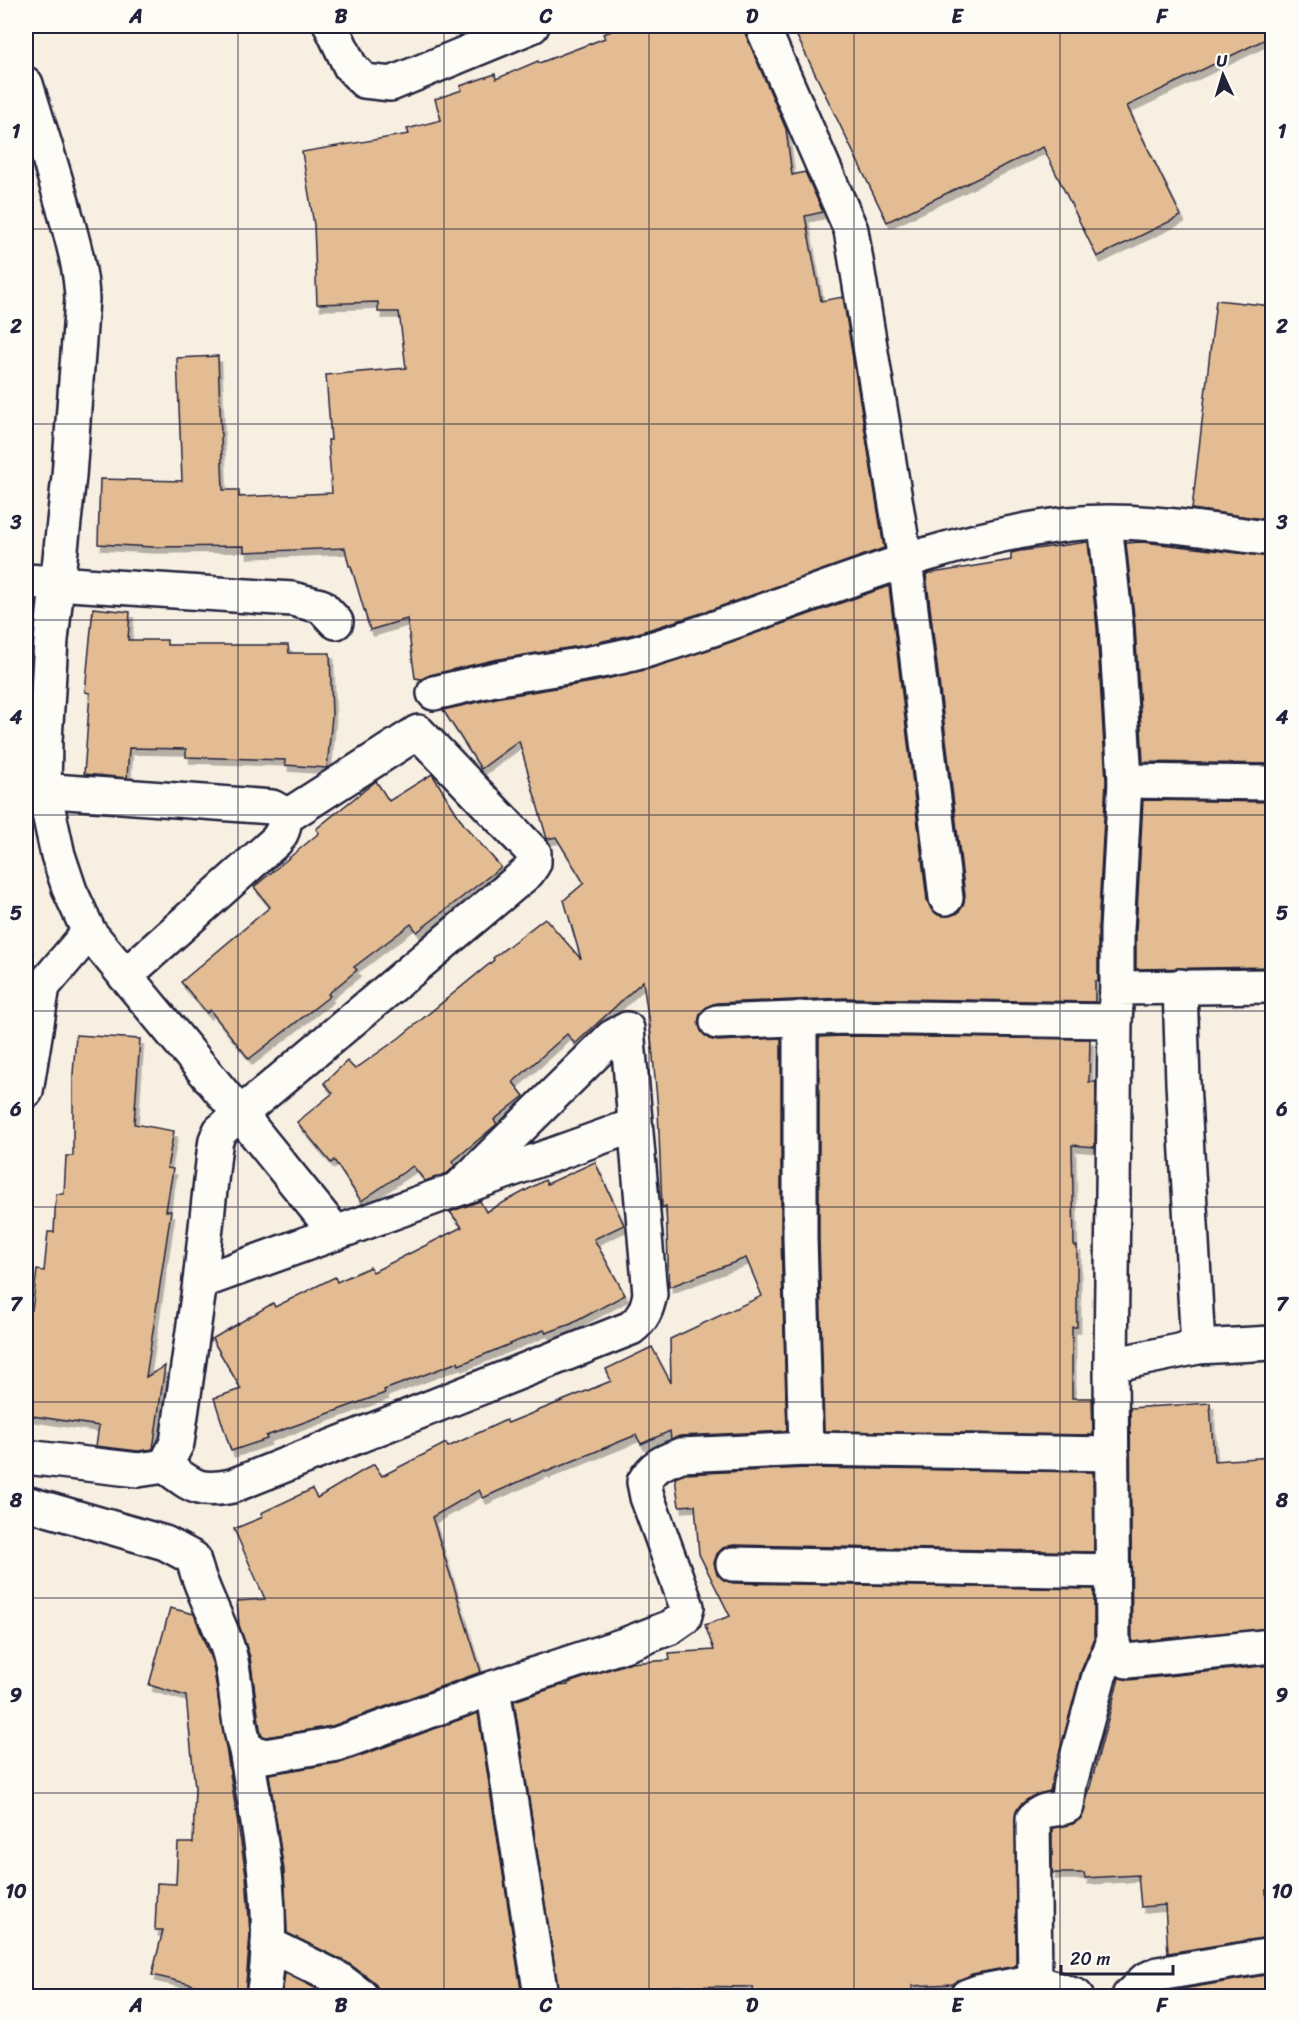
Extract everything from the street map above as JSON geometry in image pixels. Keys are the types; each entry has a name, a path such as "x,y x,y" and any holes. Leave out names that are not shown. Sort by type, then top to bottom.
{"street":[{"path":"331,26 350,66 364,81 390,84 532,26"},
{"path":"762,26 850,230 905,560 946,898"},
{"path":"26,84 50,160 81,275 81,330 58,584 35,790 70,891 88,932 336,1233"},
{"path":"1105,522 1116,626 1125,782 1114,1021 1111,1365 1113,1644 1116,1654 1127,1661 1272,1646"},
{"path":"434,693 515,675 630,655 724,625 905,560 1004,535 1069,524 1105,522 1168,525 1272,539"},
{"path":"26,581 292,599 321,606 336,622"},
{"path":"165,1466 177,1443 200,1282 216,1140 220,1131 528,872 534,863 534,853 418,732 284,819"},
{"path":"1125,782 1272,783"},
{"path":"35,790 272,807 281,812 284,819 283,832 276,841 125,976"},
{"path":"26,1091 34,986 88,932"},
{"path":"1180,986 1183,1083 1198,1347"},
{"path":"1117,987 1272,986"},
{"path":"717,1022 800,1018 1114,1021"},
{"path":"800,1018 800,1238 806,1449"},
{"path":"26,1457 138,1470 165,1466 195,1488 207,1490 232,1486 631,1328 641,1320 650,1294 627,1029 612,1036 458,1189"},
{"path":"200,1282 635,1125"},
{"path":"1111,1365 1198,1347 1272,1343"},
{"path":"246,1750 265,1756 337,1744 671,1627 684,1618 687,1607 647,1497 644,1482 651,1469 681,1455 806,1449 1112,1454"},
{"path":"26,1503 165,1543 193,1558 196,1573 214,1610 229,1651 240,1733 246,1750 266,1882 268,1944 263,1996"},
{"path":"733,1564 1113,1571"},
{"path":"1035,1981 1033,1819 1043,1810 1067,1806 1070,1783 1099,1676 1113,1644"},
{"path":"493,1688 541,1996"},
{"path":"268,1944 337,1978 360,1996"},
{"path":"1129,1996 1145,1980 1158,1974 1272,1955"},
{"path":"967,1996 1035,1981 1076,1996"}],"building":[{"path":"626,26 744,26 786,129 792,175 805,172 823,212 805,216 821,301 843,297 884,548 705,612 638,633 586,645 493,660 422,679 415,678 407,619 370,630 345,548 244,552 244,546 153,547 98,544 100,479 182,481 177,358 218,356 223,490 239,490 239,497 332,493 326,375 406,368 399,312 378,312 378,302 317,304 314,225 302,152 409,134 407,129 441,120 435,99 462,90 460,86 495,74 496,79 538,61 539,63 605,38 603,34"},
{"path":"792,26 1272,26 1272,36 1127,106 1181,216 1097,257 1043,147 887,222"},
{"path":"1216,300 1272,306 1270,520 1192,509"},
{"path":"1088,542 1097,628 1106,781 1098,929 1098,981 1095,981 1095,1002 844,998 716,1003 707,1007 700,1014 698,1023 702,1032 709,1039 718,1041 781,1038 781,1238 787,1431 680,1436 671,1439 670,1431 641,1444 636,1435 546,1472 545,1470 483,1498 479,1490 432,1517 481,1672 332,1726 266,1737 261,1735 250,1657 239,1625 237,1601 265,1599 234,1529 263,1517 261,1513 312,1489 317,1498 374,1464 382,1476 446,1443 448,1447 506,1420 508,1423 611,1381 606,1369 652,1347 671,1383 670,1339 762,1296 746,1258 669,1287 666,1206 662,1208 658,1109 649,1016 643,981 575,1044 567,1034 513,1082 524,1096 494,1120 497,1124 452,1162 455,1165 448,1173 425,1181 413,1166 361,1201 334,1160 331,1163 297,1122 333,1093 324,1083 347,1061 355,1069 399,1038 494,960 493,958 545,918 581,959 564,900 584,883 556,837 547,839 519,741 481,769 443,710 501,697 593,682 649,669 889,586 927,900 931,909 938,915 949,916 958,913 963,906 965,896 926,574 1011,560 1011,553 1020,551"},
{"path":"1143,542 1272,557 1272,615 1269,615 1272,651 1272,764 1143,762 1135,625 1126,543"},
{"path":"93,608 130,612 128,640 167,640 167,645 288,645 289,653 330,653 332,716 327,768 285,765 285,760 186,757 186,749 129,748 127,778 84,774 90,693 85,692"},
{"path":"432,774 464,825 501,867 417,932 411,924 354,967 357,970 328,994 330,996 249,1059 210,1010 207,1013 181,982 270,907 254,887 319,833 316,829 376,781 389,801"},
{"path":"1143,800 1272,802 1272,967 1136,969"},
{"path":"76,1035 140,1039 134,1124 174,1131 167,1168 173,1169 166,1211 171,1211 146,1377 165,1366 153,1449 138,1451 96,1446 99,1426 26,1415 26,1344 37,1270 44,1271 48,1232 54,1232 56,1194 64,1194 66,1156 73,1156 73,1074"},
{"path":"819,1037 1090,1039 1089,1082 1096,1082 1095,1147 1072,1145 1074,1246 1077,1246 1077,1327 1072,1327 1072,1398 1092,1398 1093,1435 824,1431 819,1238"},
{"path":"595,1162 624,1225 594,1239 625,1295 571,1324 546,1333 544,1330 459,1365 458,1362 384,1390 385,1393 231,1451 214,1398 241,1389 212,1339 273,1303 275,1307 335,1277 337,1282 370,1267 373,1272 462,1227 450,1212 480,1201 486,1212 545,1180 547,1184"},
{"path":"1210,1403 1214,1461 1272,1457 1272,1628 1132,1642 1130,1408"},
{"path":"806,1468 1093,1472 1094,1552 733,1545 723,1548 717,1554 714,1563 717,1574 733,1583 1094,1589 1094,1640 1081,1671 1050,1791 1031,1797 1020,1805 1016,1812 1016,1966 972,1974 953,1984 912,1986 912,1996 754,1996 753,1987 673,1986 674,1996 559,1996 514,1701 629,1663 670,1660 669,1653 714,1650 705,1625 730,1616 699,1554 695,1505 679,1506 675,1478 685,1474"},
{"path":"170,1608 194,1614 213,1665 246,1875 250,1934 245,1996 200,1996 203,1987 152,1975 163,1930 155,1930 157,1883 176,1884 178,1843 193,1843 195,1788 186,1696 149,1685"},
{"path":"1272,1665 1272,1889 1266,1890 1269,1937 1168,1953 1165,1905 1141,1907 1138,1875 1085,1878 1084,1873 1052,1873 1052,1828 1073,1824 1082,1817 1119,1678 1129,1680"},
{"path":"478,1713 522,1996 379,1996 378,1988 373,1981 348,1963 287,1933 284,1870 269,1774 343,1762"},
{"path":"285,1973 327,1994 330,1996 282,1996"},
{"path":"1271,1974 1272,1996 1171,1996 1171,1991"}]}
